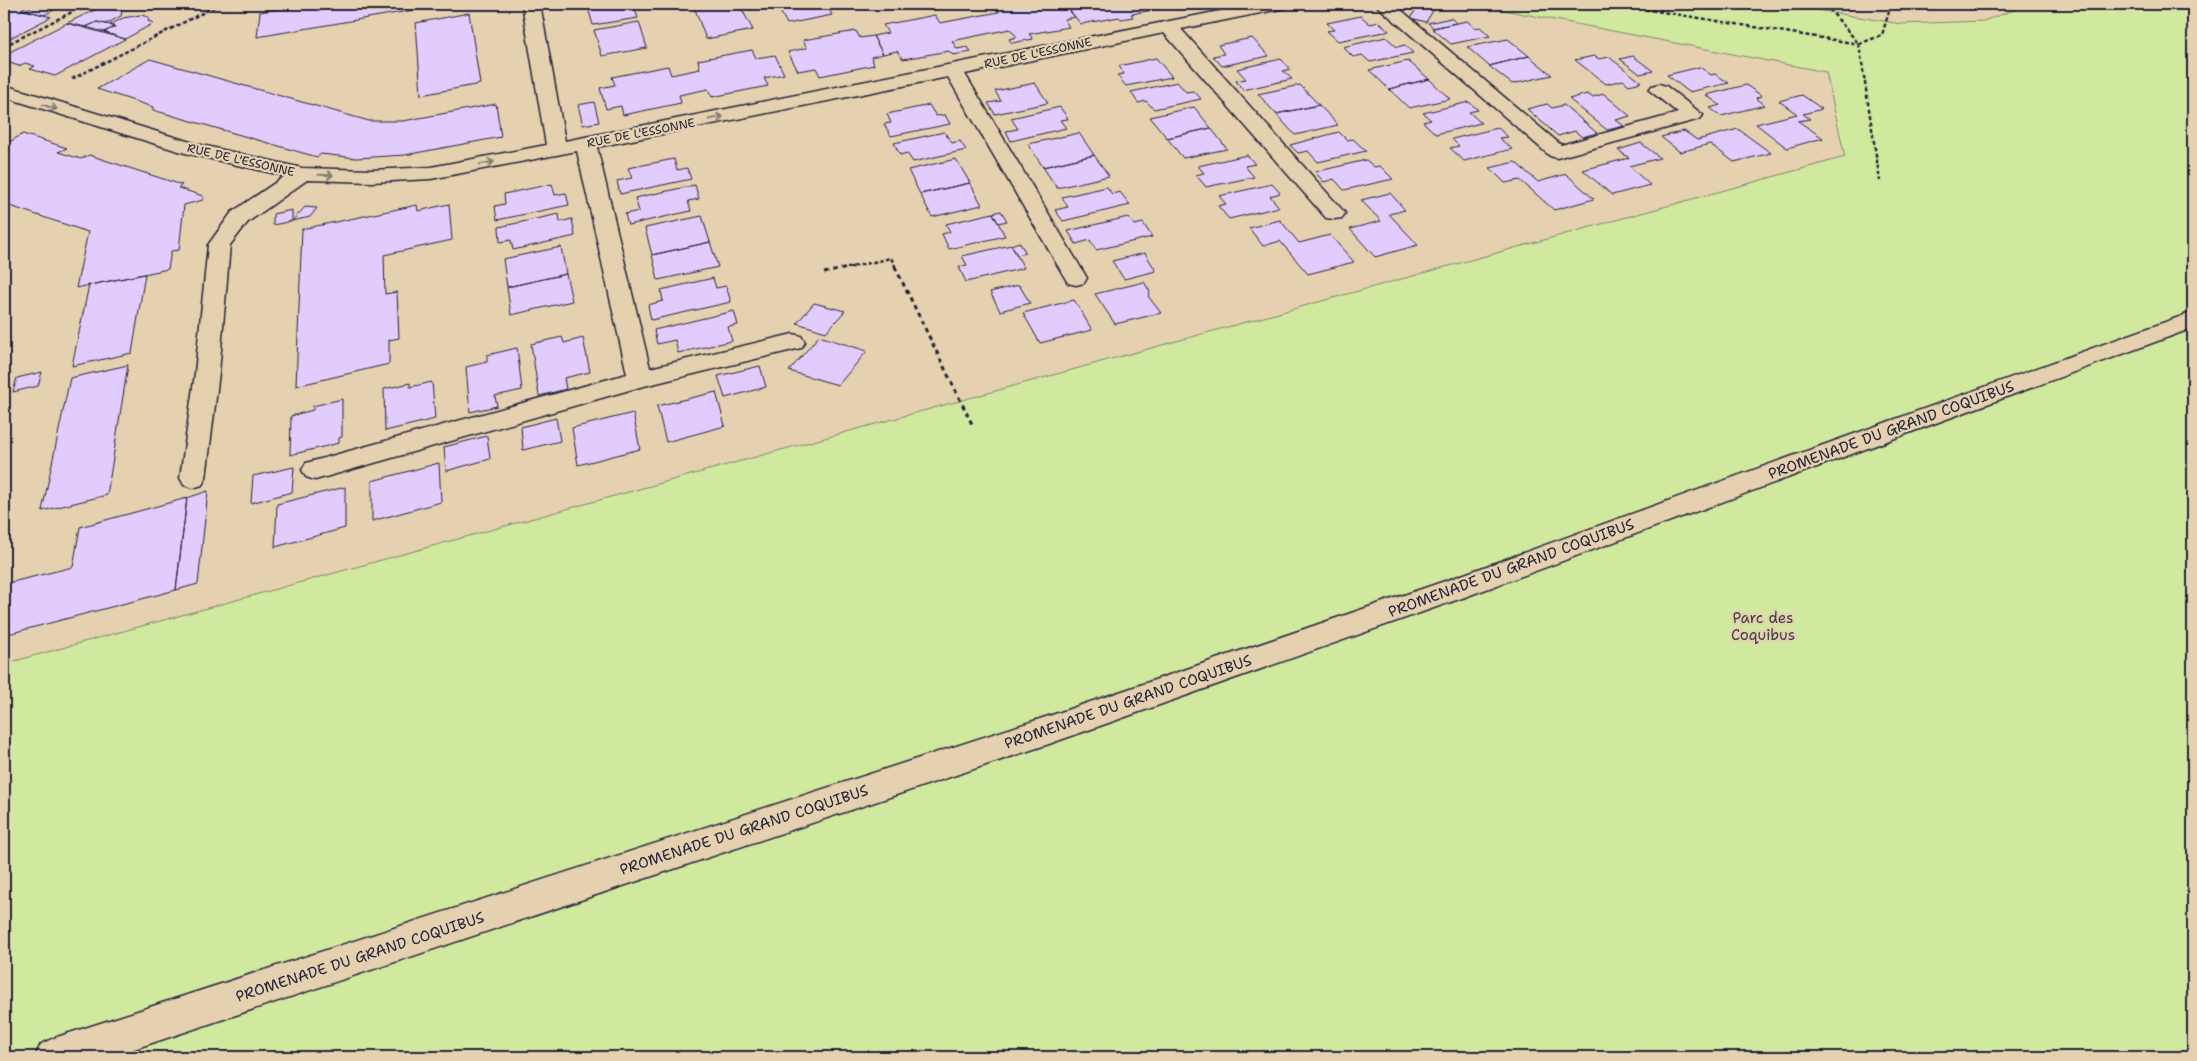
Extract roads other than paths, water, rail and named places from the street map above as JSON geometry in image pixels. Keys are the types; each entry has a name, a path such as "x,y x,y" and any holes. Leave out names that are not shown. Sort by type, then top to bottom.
{"street":[{"path":"531,4 557,150"},
{"name":"RUE DE L'ESSONNE","path":"4,91 192,150 302,174 372,176 431,173 557,150 1280,4"},
{"path":"1384,4 1557,152 1693,115 1659,90"},
{"path":"1168,26 1334,213"},
{"path":"953,70 1076,278"},
{"path":"586,144 640,379"},
{"path":"193,478 207,373 219,245 240,217 302,174"},
{"name":"PROMENADE DU GRAND COQUIBUS","path":"54,1057 1049,730 1455,589 2193,320"},
{"path":"315,470 640,379 793,342"}],"park label":[{"name":"Parc des Coquibus","path":"1763,626"}]}
